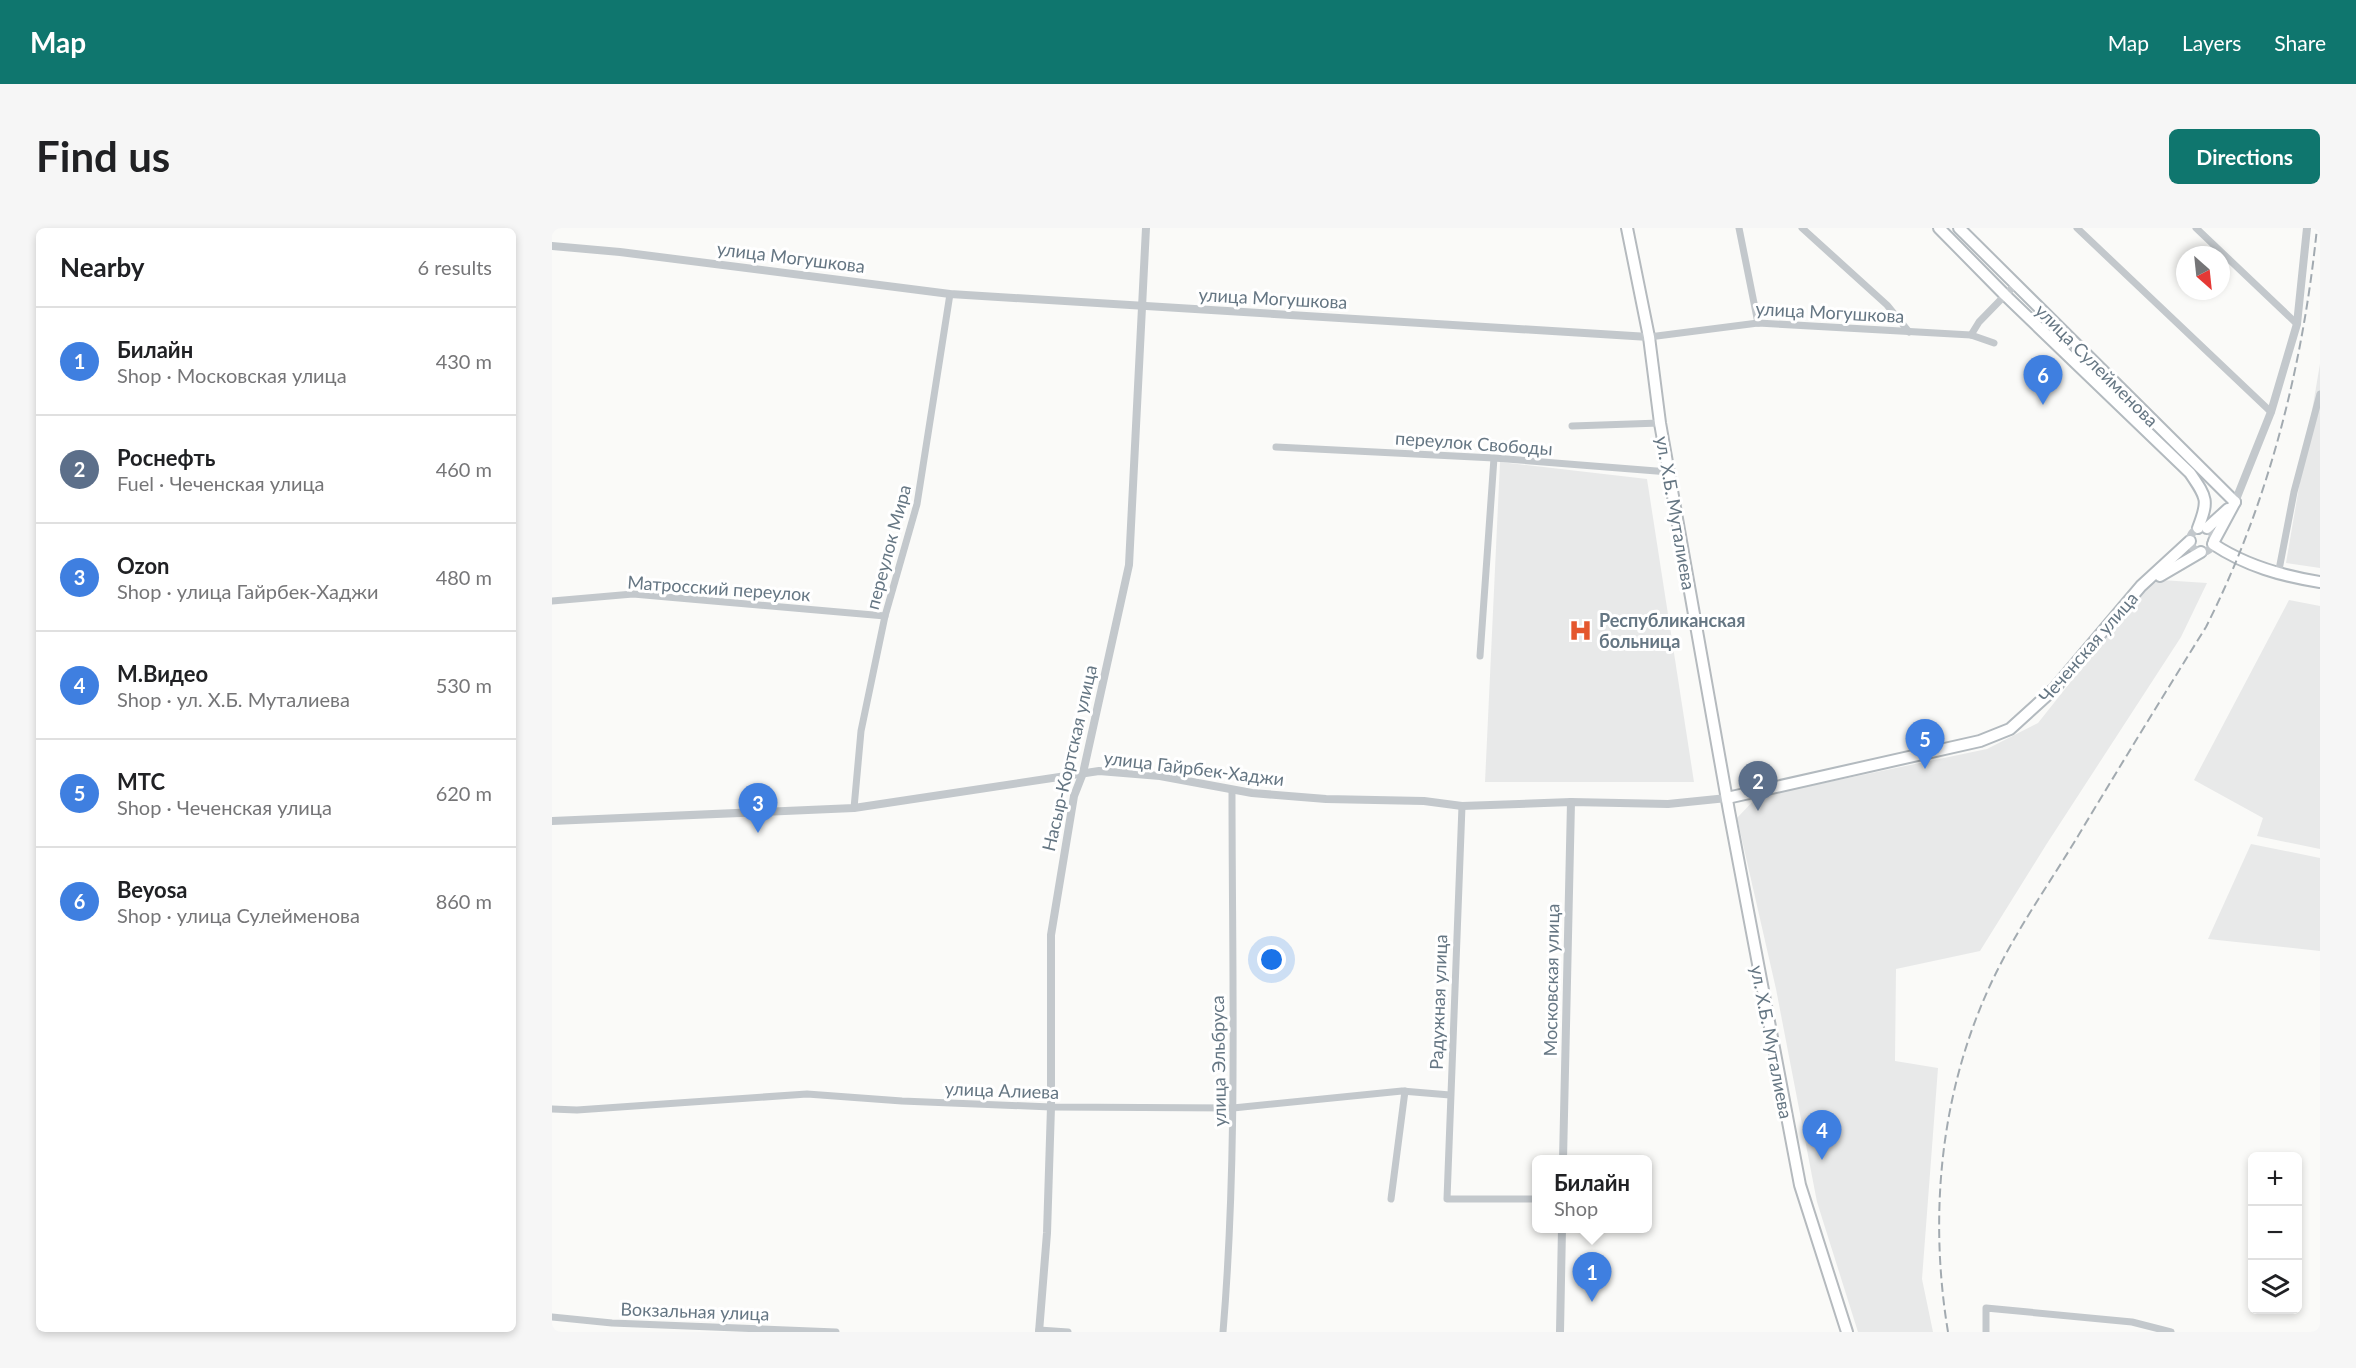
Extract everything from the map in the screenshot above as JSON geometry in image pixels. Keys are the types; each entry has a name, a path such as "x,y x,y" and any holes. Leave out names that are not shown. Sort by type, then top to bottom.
{"main road":[{"name":"ул. Х.Б. Муталиева","path":"1627,228 1648,337 1660,423 1737,854 1800,1185 1846,1332"},
{"name":"улица Сулейменова","path":"1939,228 2190,473 2202,491 2207,506 2202,528"},
{"name":"улица Сулейменова","path":"1959,228 2235,502"},
{"path":"2202,528 2235,502"},
{"path":"2141,586 2208,547 2235,502"},
{"path":"2141,586 2190,541"},
{"path":"2208,547 2278,575 2320,582"},
{"name":"Чеченская улица","path":"1727,798 1980,741 2010,729 2054,689 2141,586"}],"street":[{"name":"Насыр-Кортская улица","path":"1039,1331 1047,1233 1051,1107 1051,935 1074,796 1083,773 1129,565 1146,228"},
{"path":"1739,228 1758,323"},
{"path":"1802,228 1887,305 1909,332"},
{"path":"1972,228 1972,240"},
{"path":"2077,228 2271,412"},
{"path":"2196,228 2297,324"},
{"path":"2235,502 2271,412 2297,324 2307,228"},
{"name":"улица Могушкова","path":"552,246 620,252 950,294 1141,307 1648,337 1758,323 1971,335 1994,343"},
{"path":"1971,335 1979,322 2016,284"},
{"name":"переулок Мира","path":"854,808 861,731 885,616 917,504 950,294"},
{"path":"2278,575 2294,492 2320,394"},
{"path":"1572,426 1660,423"},
{"name":"переулок Свободы","path":"1276,447 1494,458 1669,472"},
{"path":"1480,656 1494,458"},
{"path":"2202,528 2212,533 2208,547 2194,549 2190,541 2192,533 2202,528"},
{"name":"Матросский переулок","path":"552,601 633,594 885,616"},
{"name":"улица Гайрбек-Хаджи","path":"552,821 854,808 1099,771 1160,776 1232,790 1326,799 1424,801 1462,806 1571,802 1668,804 1727,798"},
{"name":"улица Эльбруса","path":"1223,1332 1229,1263 1234,1122 1232,790"},
{"name":"Московская улица","path":"1563,1155 1571,802"},
{"name":"Радужная улица","path":"1462,806 1447,1199 1532,1199"},
{"path":"1391,1199 1405,1091"},
{"name":"улица Алиева","path":"552,1109 577,1110 807,1094 902,1101 1051,1107 1233,1108 1405,1091 1450,1095"},
{"path":"1560,1332 1562,1233"},
{"path":"1986,1332 1986,1308 2132,1322 2171,1332"},
{"name":"Вокзальная улица","path":"552,1317 612,1323 836,1332"},
{"path":"1039,1331 1068,1332"}],"shaded area":[{"path":"2320,364 2320,568 2286,563"},
{"name":"Республиканская больница","path":"1500,462 1647,479 1694,782 1485,782"},
{"path":"2161,580 2207,583 2181,637 1980,951 1896,969 1895,1061 1938,1068 1922,1279 1933,1332 1858,1332 1817,1202 1776,989 1737,818 1757,797 1987,749 2038,723 2146,587"},
{"path":"2289,600 2320,606 2320,849 2257,836 2263,818 2194,780"},
{"path":"2251,844 2320,858 2320,951 2208,939"}],"railway":[{"path":"1948,1332 1939,1240 1940,1195 1951,1103 1962,1059 1977,1015 2005,955 2206,627 2228,580 2248,531 2280,432 2303,331 2317,228"}],"place":[{"name":"Beyosa","path":"2043,405"},
{"name":"Республиканская больница","path":"1581,630"},
{"name":"МТС","path":"1925,769"},
{"name":"Роснефть","path":"1758,811"},
{"name":"Ozon","path":"758,833"},
{"name":"М.Видео","path":"1822,1160"},
{"name":"Билайн","path":"1592,1302"}]}
